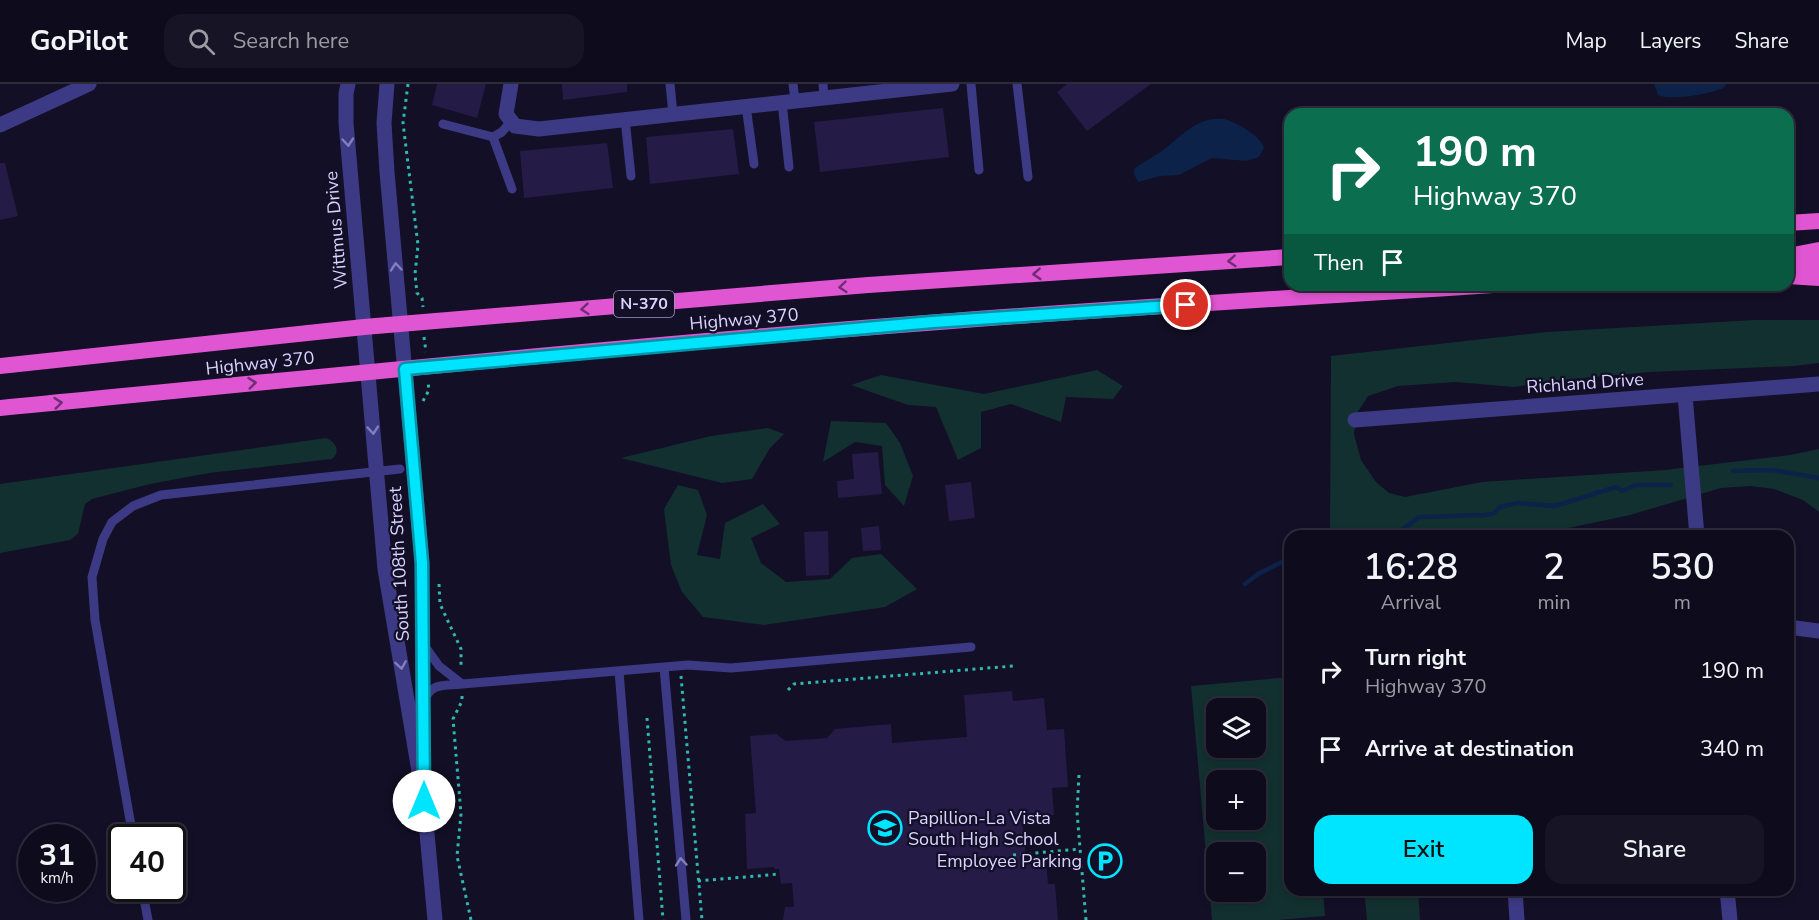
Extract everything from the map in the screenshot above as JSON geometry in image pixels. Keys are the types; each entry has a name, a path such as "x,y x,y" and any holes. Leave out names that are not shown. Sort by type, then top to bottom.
{"highway":[{"path":"1794,223 1819,221"},
{"path":"1794,255 1819,250"},
{"name":"Highway 370","path":"0,366 364,327 868,285 1284,257"},
{"path":"1794,265 1819,263"},
{"path":"1794,276 1819,278"},
{"name":"Highway 370","path":"0,408 427,366 954,321 1403,291"}],"street":[{"path":"0,125 89,84"},
{"name":"Wittmus Drive","path":"348,84 345,94 346,123 368,372"},
{"path":"387,84 384,123 401,325"},
{"path":"511,84 506,114 515,126 539,129 789,102 823,91 952,84"},
{"name":"South 108th Street","path":"401,325 422,563 424,801"},
{"name":"South 108th Street","path":"368,372 386,569 424,801 435,920"},
{"name":"Richland Drive","path":"1354,420 1819,384"},
{"path":"1685,395 1696,530"},
{"path":"1794,628 1819,631"},
{"path":"1515,896 1517,920"},
{"path":"1728,896 1730,920"}],"lane":[{"path":"670,84 673,114"},
{"path":"789,167 789,102 793,84"},
{"path":"971,84 979,170"},
{"path":"1017,84 1028,177"},
{"path":"746,106 754,164"},
{"path":"625,119 631,176"},
{"path":"443,124 493,137 502,132 511,121"},
{"path":"493,137 512,189"},
{"path":"131,824 95,620 92,577 103,539 112,522 133,506 161,495 400,470"},
{"path":"423,643 439,666 462,684"},
{"path":"423,702 429,690 434,687 462,684 680,666 731,668 972,647"},
{"path":"664,667 686,920"},
{"path":"619,671 639,920"},
{"path":"145,902 148,920"}],"path":[{"path":"408,84 404,123 418,245 415,274 417,293 422,298 429,390 423,399 424,411"},
{"path":"438,581 440,604 461,649 462,701 453,719 460,814 457,856 471,920"},
{"path":"680,666 702,920"},
{"path":"788,690 795,684 1013,666"},
{"path":"647,718 663,920"},
{"path":"1078,775 1077,812 1086,920"},
{"path":"1013,855 1080,849"},
{"path":"698,881 780,874"}],"green space":[{"path":"1754,320 1819,320 1819,363 1650,372 1514,387 1456,382 1398,386 1368,396 1357,413 1354,434 1361,460 1376,482 1389,493 1405,497 1482,482 1665,470 1790,455 1819,449 1819,512 1803,500 1774,489 1751,486 1721,488 1630,515 1559,530 1328,530 1331,356 1547,332"},
{"path":"1097,370 1123,386 1113,399 1066,397 1061,422 1011,404 981,412 981,448 958,460 936,407 908,405 851,385 881,375 984,394"},
{"path":"831,421 886,423 900,443 913,476 904,506 885,485 882,446 855,442 823,462"},
{"path":"768,428 784,434 770,448 752,479 722,483 621,458 711,436"},
{"path":"326,438 337,450 332,459 209,473 150,484 92,499 85,504 78,534 70,540 0,553 0,484"},
{"path":"678,485 698,490 707,515 697,555 720,559 725,523 763,504 780,524 751,538 761,563 786,582 830,579 852,558 881,554 917,589 885,607 764,625 703,617 682,592 671,565 664,509"},
{"path":"1284,678 1284,896 1323,896 1325,916 1278,920 1212,920 1210,902 1266,902 1266,842 1206,842 1206,853 1191,686"},
{"path":"1365,896 1418,896 1420,920 1367,920"}],"water":[{"path":"1654,84 1726,84 1719,90 1692,96 1664,97 1658,95"},
{"path":"1214,119 1224,119 1241,126 1262,143 1264,148 1259,157 1246,161 1212,158 1179,175 1160,176 1138,182 1134,169 1138,166 1199,124"}],"building":[{"path":"437,84 486,84 477,118 432,105"},
{"path":"562,84 627,84 627,92 563,100"},
{"path":"1067,84 1151,84 1087,131 1057,92"},
{"path":"943,108 949,157 820,172 814,122"},
{"path":"733,129 739,174 650,184 646,137"},
{"path":"607,143 613,188 524,198 520,151"},
{"path":"0,163 5,163 18,216 0,220"},
{"path":"878,452 882,494 838,498 837,481 854,479 852,454"},
{"path":"971,482 975,518 949,521 945,485"},
{"path":"879,526 881,550 863,551 861,528"},
{"path":"828,531 829,575 806,576 804,532"},
{"name":"Papillion-La Vista South High School","path":"1012,691 1013,701 1044,698 1047,730 1064,729 1068,787 1052,788 1054,815 1022,817 1026,860 1046,858 1048,884 1055,884 1058,920 783,920 785,907 794,907 792,883 781,884 779,869 774,869 774,867 747,869 745,814 756,813 750,736 776,734 786,741 827,738 835,729 891,724 892,743 967,737 964,695"}],"waterway":[{"path":"1733,471 1772,470 1819,478"},
{"path":"1401,530 1419,517 1493,514 1500,507 1518,503 1555,506 1617,487 1622,491 1636,485 1671,485"},
{"path":"1245,584 1258,574 1284,561"}],"place":[{"name":"Papillion-La Vista South High School","path":"885,828"},
{"name":"Employee Parking","path":"1105,861"}],"route":[{"path":"424,801 422,563 405,369 933,322 1186,305"}]}
